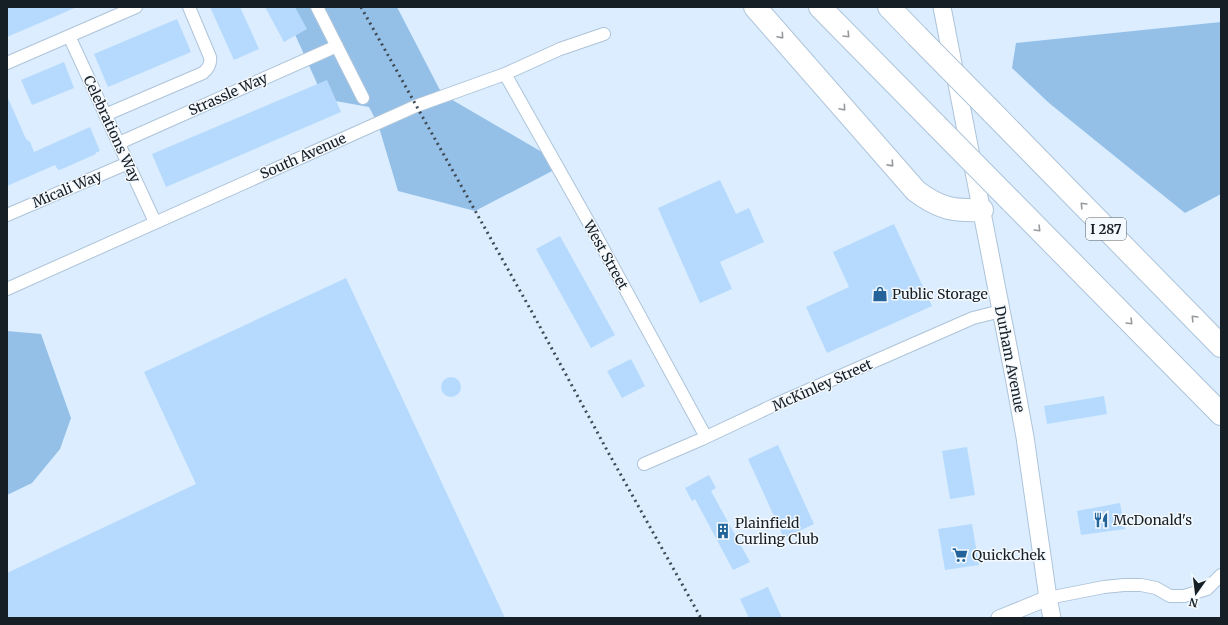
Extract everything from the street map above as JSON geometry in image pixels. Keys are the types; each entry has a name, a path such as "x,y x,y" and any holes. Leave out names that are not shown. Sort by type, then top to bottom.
{"highway":[{"path":"755,7 916,192 925,198 948,208 960,211 982,210"},
{"path":"820,7 1221,414"},
{"name":"I 287","path":"889,7 1221,346"}],"main road":[{"name":"Durham Avenue","path":"942,7 1025,437 1052,618"}],"street":[{"path":"7,63 136,7"},
{"path":"105,115 203,73 208,68 210,57 189,7"},
{"path":"316,7 363,98"},
{"name":"South Avenue","path":"7,289 416,106 505,74 560,49 604,34"},
{"name":"Celebrations Way","path":"69,36 155,222"},
{"name":"Strassle Way","path":"119,143 337,46"},
{"name":"West Street","path":"505,74 706,437"},
{"name":"Micali Way","path":"7,215 128,163"},
{"name":"McKinley Street","path":"644,464 973,318 1001,311"},
{"path":"999,618 1048,598 1124,585 1141,584 1156,588 1170,596 1184,596 1207,588 1221,575"}],"shaded area":[{"path":"291,7 397,7 442,94 547,155 556,169 475,211 398,191 378,124 369,107 324,99 289,21"},
{"path":"1221,22 1221,194 1185,213 1049,103 1012,68 1016,43"},
{"path":"7,331 41,334 71,418 60,449 32,483 7,495"}],"building":[{"path":"7,7 77,7 7,37"},
{"path":"210,7 240,7 259,49 234,60"},
{"path":"265,7 295,7 307,29 284,42"},
{"path":"177,19 191,52 108,87 94,54"},
{"path":"64,62 74,88 32,105 21,80"},
{"path":"327,80 341,112 166,187 152,154"},
{"path":"7,96 26,139 30,142 34,152 90,127 100,151 62,169 58,170 55,165 7,186"},
{"path":"720,180 736,214 749,208 764,242 720,262 732,289 700,303 658,208"},
{"name":"Public Storage","path":"894,224 932,306 827,353 806,307 849,287 833,252"},
{"path":"560,236 615,335 591,348 536,249"},
{"path":"346,278 505,618 7,618 7,573 196,484 144,372"},
{"path":"631,359 645,386 622,398 607,371"},
{"path":"447,377 455,377 461,383 461,391 455,397 447,397 441,391 441,383"},
{"path":"1104,396 1107,414 1047,424 1044,406"},
{"path":"778,445 814,524 784,538 748,459"},
{"path":"967,447 975,495 950,499 942,451"},
{"name":"Plainfield Curling Club","path":"709,475 716,488 711,491 750,562 733,570 695,499 692,501 685,488"},
{"name":"McDonald's","path":"1120,503 1125,529 1081,535 1077,511"},
{"name":"QuickChek","path":"972,524 979,565 945,570 938,529"},
{"path":"768,587 782,618 749,618 740,599"}],"railway":[{"path":"361,7 701,618"}],"place":[{"name":"Public Storage","path":"880,294"},
{"name":"McDonald's","path":"1101,520"},
{"name":"Plainfield Curling Club","path":"723,531"},
{"name":"QuickChek","path":"960,555"}]}
